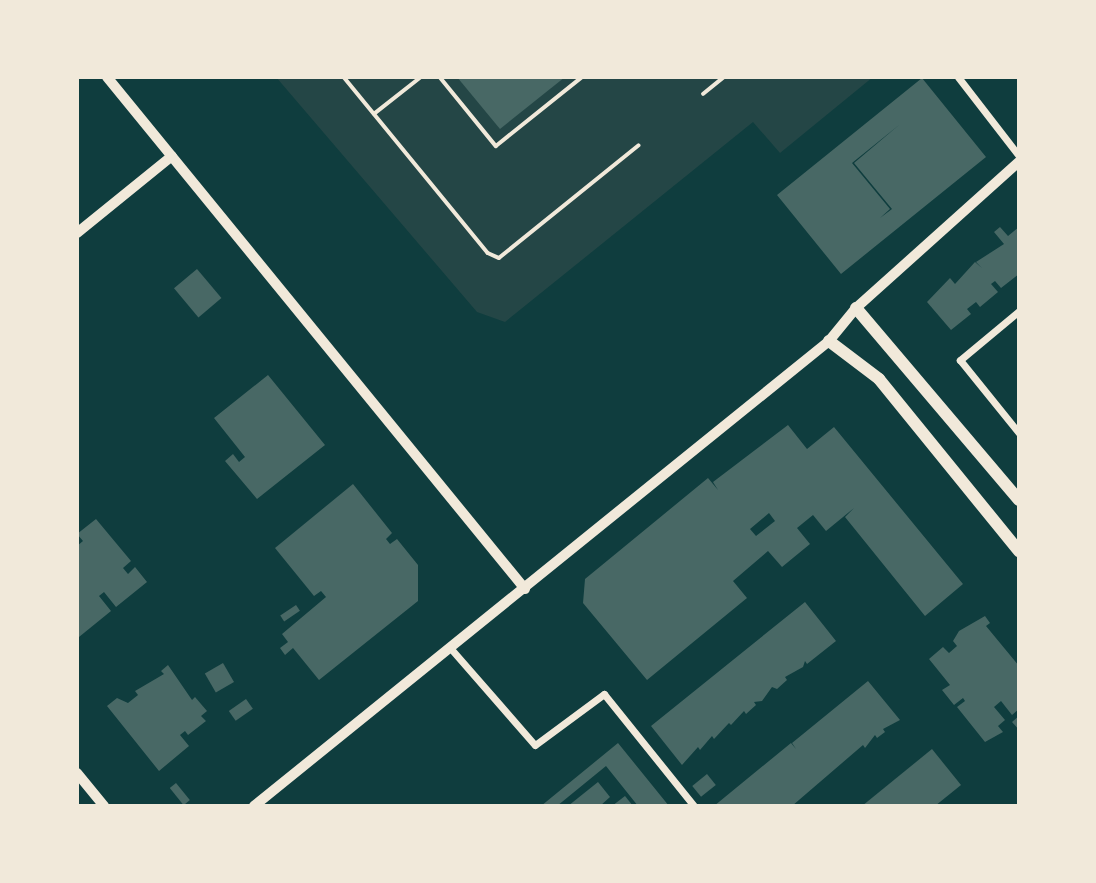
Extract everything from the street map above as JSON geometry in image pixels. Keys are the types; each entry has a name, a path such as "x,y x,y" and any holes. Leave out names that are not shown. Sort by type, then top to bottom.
{"main road":[{"path":"856,308 1019,500"},
{"path":"829,341 879,379 1019,551"}],"street":[{"path":"107,77 525,589"},
{"path":"254,806 452,650 829,341 856,308 1019,159 957,77"},
{"path":"77,233 172,156"},
{"path":"1019,311 960,360 1019,433"},
{"path":"452,650 535,744 604,694 694,806"},
{"path":"77,773 104,806"}],"path":[{"path":"344,77 488,253 499,258 638,146"},
{"path":"374,114 421,77"},
{"path":"440,77 496,146 582,77"},
{"path":"703,94 724,77"}],"shaded area":[{"path":"276,77 873,77 780,153 753,122 505,322 477,312"}],"building":[{"path":"457,77 565,77 500,129"},
{"path":"922,78 986,157 841,274 777,195","holes":["899,125 854,163 892,209 880,218 890,209 852,163"]},
{"path":"1000,227 1008,236 1019,227 1019,274 1001,288 995,281 991,284 998,292 980,307 976,302 967,309 971,314 951,330 927,302 950,278 955,284 975,262 982,268 976,262 1004,244 994,232"},
{"path":"197,269 221,298 198,317 174,288"},
{"path":"268,375 325,445 257,499 225,461 233,454 239,462 245,457 214,418"},
{"path":"788,425 807,449 834,427 963,584 925,616 845,517 854,508 826,531 813,515 797,528 810,544 782,567 768,551 733,581 747,598 647,680 583,603 585,579 708,478 718,490 713,482","holes":["769,513 775,521 756,536 750,529"]},
{"path":"353,484 392,533 386,539 390,544 397,539 418,565 418,601 319,680 293,648 285,655 280,648 288,642 282,634 326,597 321,591 314,596 275,548"},
{"path":"96,519 131,561 123,568 128,574 135,567 147,582 116,607 104,592 99,596 111,611 79,637 77,546 83,541 77,534"},
{"path":"805,602 836,641 807,664 805,661 803,667 785,677 787,680 777,689 772,687 762,701 754,702 756,705 746,714 744,711 714,739 712,736 700,750 698,747 682,765 651,726"},
{"path":"296,605 300,611 284,621 280,616"},
{"path":"985,616 990,623 986,626 1019,666 1019,709 1012,715 1001,701 994,707 1005,720 998,726 1003,732 985,742 957,707 965,701 963,698 954,705 942,690 950,685 929,659 943,647 949,653 957,646 953,641 959,631"},
{"path":"223,663 234,682 216,693 205,674"},
{"path":"168,665 192,700 195,697 207,711 201,716 206,721 188,735 185,731 180,735 189,746 159,771 107,706 117,698 128,703 138,695 135,691 164,674 161,671"},
{"path":"868,681 900,720 883,729 885,732 877,738 875,735 865,748 863,745 792,806 714,806 791,743 796,749 792,743"},
{"path":"246,699 253,709 236,721 229,711"},
{"path":"1019,716 1019,730 1012,722"},
{"path":"618,743 669,806 638,806 606,766 557,806 541,806"},
{"path":"932,749 961,785 935,806 862,806"},
{"path":"707,774 716,785 701,797 692,786"},
{"path":"598,782 610,797 600,806 568,806"},
{"path":"176,783 190,800 184,805 170,788"},
{"path":"625,796 633,806 612,806"}]}
